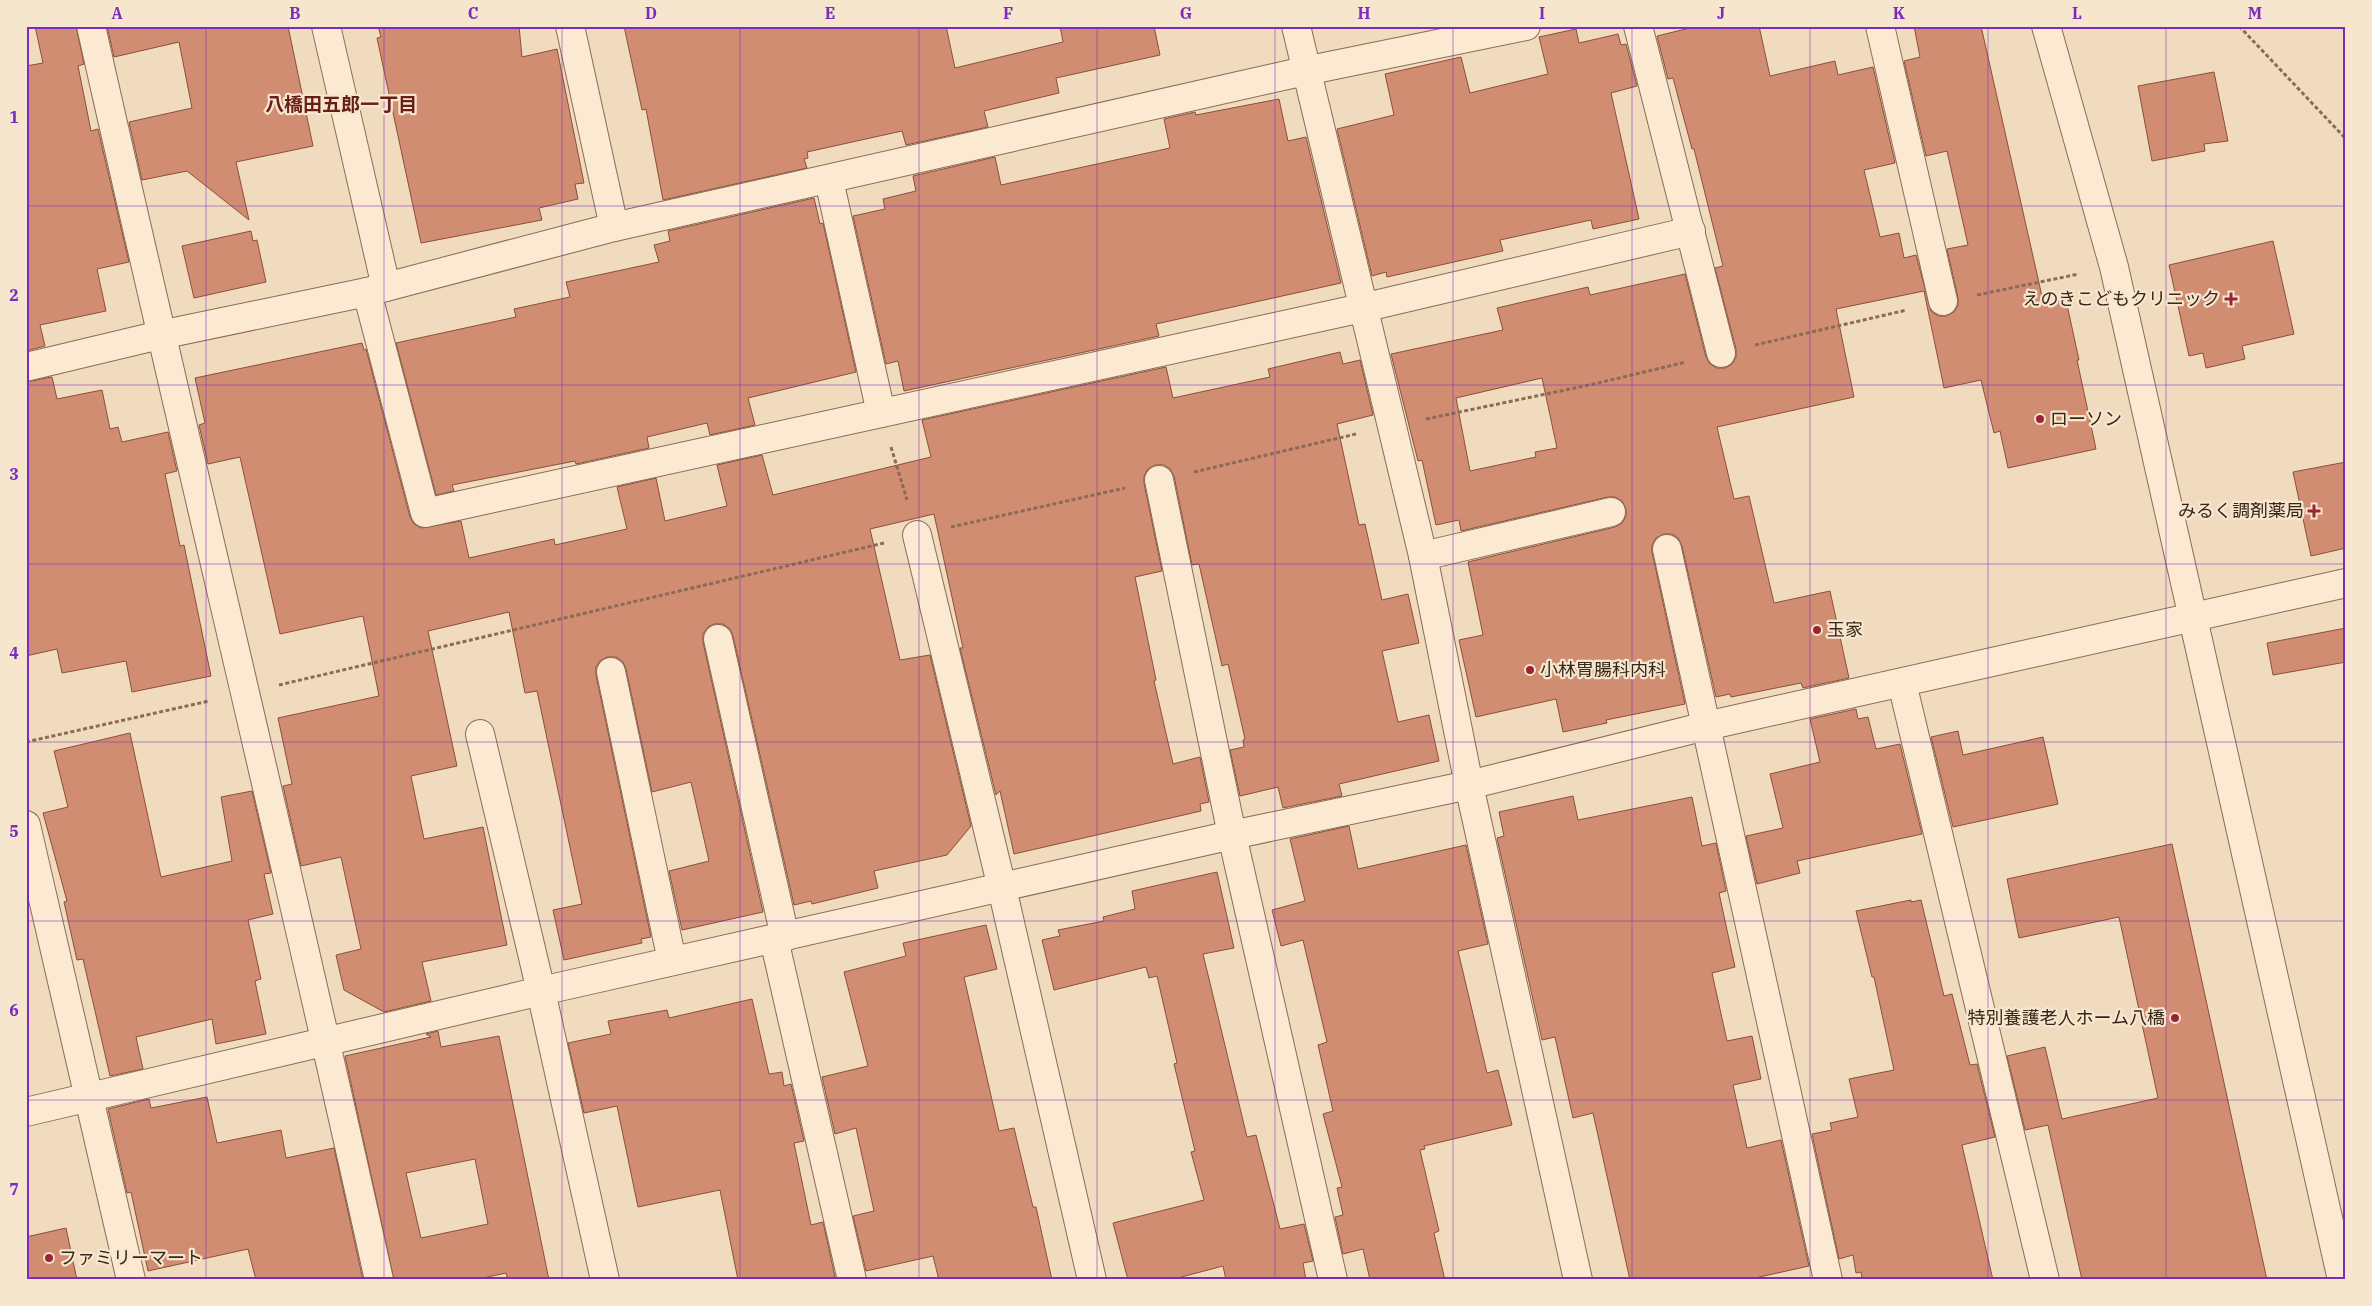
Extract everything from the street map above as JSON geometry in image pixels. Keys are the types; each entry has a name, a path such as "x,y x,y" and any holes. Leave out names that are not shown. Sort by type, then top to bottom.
{"street":[{"path":"92,26 160,335 327,1042 379,1280"},
{"path":"326,26 376,290 425,513 1362,308 1691,231"},
{"path":"570,26 614,228"},
{"path":"1296,26 1362,308 1423,556 1469,785 1578,1280"},
{"path":"26,366 160,335 376,290 614,228 1306,71 1526,26"},
{"path":"1638,26 1721,353"},
{"path":"1880,26 1943,301"},
{"path":"2046,26 2114,268 2342,1280"},
{"path":"829,180 882,413"},
{"path":"1160,480 1232,835 1333,1280"},
{"path":"1423,556 1612,512"},
{"path":"917,535 1002,888 1092,1280"},
{"path":"1667,549 1828,1280"},
{"path":"26,1112 672,961 1232,835 1469,785 1706,726 2346,583"},
{"path":"718,639 852,1280"},
{"path":"611,672 672,961"},
{"path":"1902,683 2045,1280"},
{"path":"480,734 541,991 605,1280"},
{"path":"26,825 131,1280"}],"path":[{"path":"2239,26 2346,139"},
{"path":"26,742 245,693 917,535 1392,426 1594,384 1943,301 2114,268"},
{"path":"882,413 917,535"}],"building":[{"path":"35,26 76,26 84,64 78,66 91,131 98,129 129,262 97,269 106,311 40,325 45,346 26,351 26,66 43,63"},
{"path":"107,26 288,26 313,146 236,162 249,220 187,171 142,180 129,122 192,108 179,42 114,57"},
{"path":"378,26 519,26 522,57 557,49 584,183 575,184 578,199 539,208 542,220 421,243 377,38 381,37"},
{"path":"624,26 946,26 955,68 1063,42 1060,26 1154,26 1160,55 1056,78 1059,93 984,111 988,127 906,145 902,131 807,152 808,158 804,159 807,168 663,200 646,109 642,110"},
{"path":"1698,26 1759,26 1770,76 1835,61 1838,75 1873,67 1895,163 1864,170 1880,237 1899,233 1904,258 1916,255 1931,311 1938,316 1946,316 1954,312 1958,305 1947,249 1968,245 1947,151 1926,156 1904,61 1920,57 1914,26 1981,26 2044,305 2066,300 2096,449 2008,468 2000,431 1994,433 1981,380 1944,388 1924,291 1836,309 1854,397 1717,427 1734,499 1749,496 1774,603 1830,591 1849,678 1803,688 1801,683 1731,697 1730,694 1716,697 1682,546 1678,538 1672,534 1664,534 1656,538 1652,545 1652,552 1685,704 1606,720 1607,723 1563,732 1556,699 1476,717 1459,640 1483,635 1468,562 1615,527 1622,523 1626,516 1626,509 1622,501 1615,497 1608,497 1461,531 1459,520 1436,525 1422,460 1418,461 1391,354 1503,330 1497,308 1588,287 1590,295 1685,274 1706,357 1710,364 1717,368 1725,368 1732,364 1736,357 1736,349 1715,268 1723,266 1694,149 1692,149 1673,78 1668,79 1657,36","holes":["1542,378 1557,448 1535,452 1536,457 1470,471 1456,398"]},
{"path":"1576,29 1579,43 1618,34 1621,45 1626,44 1637,86 1611,93 1639,219 1593,229 1591,220 1500,240 1503,251 1387,277 1386,272 1372,276 1337,129 1394,115 1385,74 1461,57 1470,93 1548,74 1539,37"},
{"path":"2214,72 2228,141 2204,144 2205,151 2152,161 2138,86"},
{"path":"1279,99 1288,141 1306,137 1341,283 1156,324 1159,336 904,391 898,361 886,364 853,216 885,209 883,199 916,191 913,176 995,157 1001,185 1170,148 1164,119 1195,112 1196,115"},
{"path":"814,198 820,224 823,223 856,372 748,398 755,425 710,435 707,423 647,437 649,448 576,464 575,461 452,485 454,491 436,495 396,343 516,317 514,309 570,297 566,282 659,262 654,245 670,241 668,231"},
{"path":"251,231 253,241 257,240 266,282 194,298 182,246"},
{"name":"えのきこどもクリニック","path":"2273,241 2294,334 2242,346 2245,359 2206,368 2203,353 2189,356 2169,265"},
{"path":"362,343 364,350 366,349 410,517 414,524 421,528 461,521 469,558 554,539 555,545 627,529 617,487 656,478 665,521 727,506 717,465 762,455 773,495 931,457 922,420 1166,367 1173,398 1270,377 1268,369 1340,352 1343,364 1360,360 1373,415 1337,424 1359,525 1365,524 1382,600 1408,594 1419,643 1382,651 1398,722 1429,715 1439,761 1339,784 1342,796 1283,808 1278,787 1240,796 1230,750 1244,747 1243,740 1245,739 1228,664 1222,666 1199,564 1192,565 1174,476 1170,469 1164,465 1155,465 1148,469 1144,476 1144,483 1162,571 1135,577 1156,680 1154,681 1173,764 1200,757 1209,802 1200,804 1201,811 1014,854 1000,791 996,795 960,648 963,648 934,514 870,529 900,660 930,655 971,826 947,855 874,871 878,888 812,904 811,901 794,905 733,636 730,629 723,624 714,624 708,627 703,634 703,642 763,912 682,930 669,871 709,861 691,782 652,792 626,669 623,662 616,657 607,657 600,661 596,667 596,675 651,937 641,939 642,943 564,960 553,910 582,904 537,691 525,693 509,612 428,631 457,766 411,776 424,839 483,827 507,945 422,962 431,1001 384,1012 344,990 336,955 361,949 341,857 301,866 283,786 292,784 278,718 379,696 363,616 280,634 240,457 208,464 199,425 205,423 195,378"},
{"path":"52,377 57,399 102,390 110,429 118,427 122,442 168,432 177,471 165,474 180,546 184,545 211,676 132,692 126,661 62,673 57,649 26,656 26,382"},
{"path":"2346,462 2346,548 2311,556 2293,472"},
{"path":"2346,628 2346,662 2273,675 2267,643"},
{"path":"1856,709 1858,719 1868,717 1876,749 1900,744 1922,834 1797,861 1800,873 1757,884 1746,836 1783,828 1770,774 1820,762 1810,719"},
{"path":"1958,731 1963,755 2043,737 2058,804 1953,827 1931,737"},
{"path":"130,733 161,877 232,861 221,797 252,791 271,873 264,874 273,914 248,920 261,979 255,981 266,1034 216,1044 212,1019 136,1037 143,1069 110,1076 83,959 77,960 64,902 67,901 43,813 68,807 54,751"},
{"path":"1573,796 1578,820 1692,797 1702,846 1716,843 1726,891 1719,893 1735,967 1712,973 1727,1041 1752,1036 1761,1079 1733,1085 1747,1148 1781,1140 1809,1266 1746,1280 1630,1280 1593,1113 1573,1118 1555,1037 1542,1040 1497,838 1504,836 1499,812"},
{"path":"1349,826 1358,869 1466,845 1488,944 1458,951 1487,1073 1498,1070 1512,1125 1424,1146 1425,1149 1420,1150 1439,1231 1434,1233 1445,1280 1370,1280 1363,1249 1343,1254 1335,1217 1343,1215 1337,1188 1342,1187 1323,1114 1333,1111 1318,1045 1327,1042 1303,940 1281,946 1272,910 1305,901 1290,839"},
{"name":"特別養護老人ホーム八橋","path":"2172,844 2267,1280 2082,1280 2048,1125 2025,1130 2007,1056 2045,1047 2062,1119 2158,1098 2119,917 2019,938 2007,879"},
{"path":"1217,872 1234,948 1203,954 1247,1137 1256,1135 1280,1229 1304,1224 1313,1261 1303,1263 1306,1280 1226,1280 1223,1266 1170,1280 1128,1280 1113,1223 1204,1200 1191,1152 1195,1151 1174,1064 1177,1063 1157,976 1149,978 1146,967 1054,990 1042,940 1060,936 1058,930 1104,921 1103,917 1135,909 1132,891"},
{"path":"1911,900 1911,902 1921,900 1944,996 1952,994 1970,1065 1977,1064 1995,1137 1962,1145 1993,1280 1862,1280 1861,1272 1856,1273 1853,1255 1839,1259 1812,1134 1832,1130 1830,1123 1858,1117 1849,1079 1894,1070 1874,977 1872,977 1856,911"},
{"path":"986,925 997,969 964,977 999,1131 1014,1128 1033,1207 1036,1207 1052,1280 939,1280 933,1256 866,1271 853,1216 874,1211 856,1128 835,1134 822,1077 868,1066 844,972 906,956 903,943"},
{"path":"752,999 769,1074 782,1072 784,1086 791,1084 804,1141 794,1143 811,1225 823,1222 835,1277 823,1280 738,1280 720,1190 638,1207 617,1106 584,1113 568,1043 611,1034 608,1021 667,1010 669,1018"},
{"path":"438,1031 441,1047 499,1036 549,1280 508,1280 506,1273 474,1280 394,1280 345,1056 431,1037 426,1034","holes":["475,1159 488,1224 421,1238 406,1173"]},
{"path":"207,1097 217,1143 281,1130 286,1158 334,1148 363,1280 256,1280 248,1249 148,1271 131,1192 127,1193 108,1109 149,1099 151,1108"},
{"name":"ファミリーマート","path":"66,1228 77,1280 26,1280 26,1237"}],"place":[{"name":"えのきこどもクリニック","path":"2231,299"},
{"name":"ローソン","path":"2040,419"},
{"name":"みるく調剤薬局","path":"2314,511"},
{"name":"玉家","path":"1817,630"},
{"name":"小林胃腸科内科","path":"1530,670"},
{"name":"特別養護老人ホーム八橋","path":"2175,1018"},
{"name":"ファミリーマート","path":"49,1258"}],"district":[{"name":"八橋田五郎一丁目","path":"341,104"}]}
